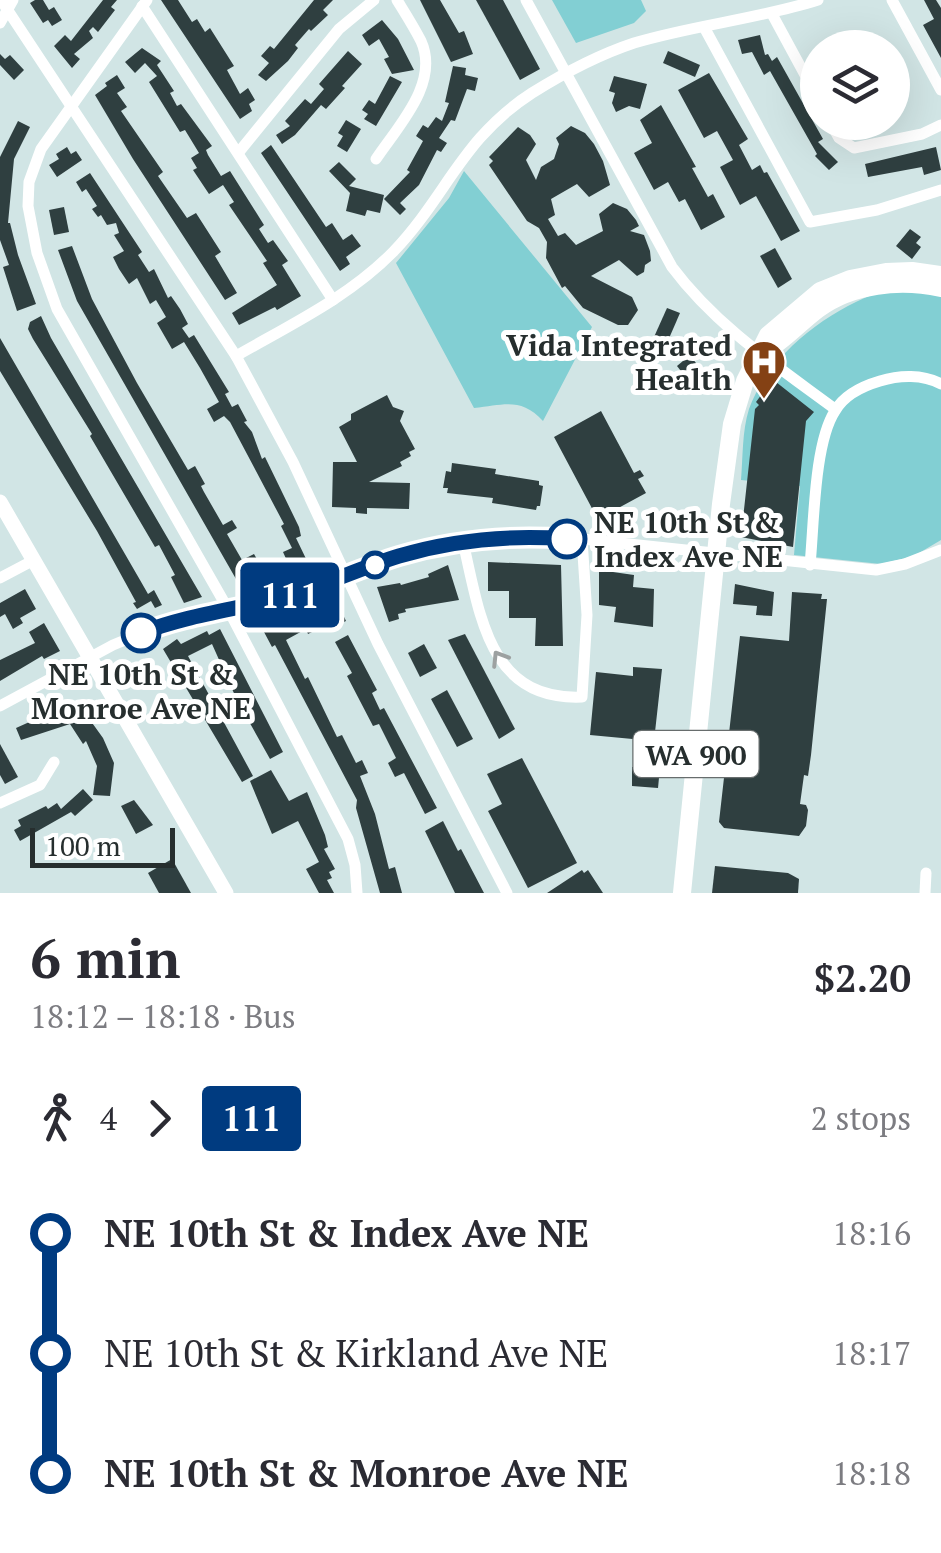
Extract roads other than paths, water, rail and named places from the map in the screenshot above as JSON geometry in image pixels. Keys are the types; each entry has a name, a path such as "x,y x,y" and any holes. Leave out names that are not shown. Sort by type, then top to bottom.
{"main road":[{"name":"WA 900","path":"682,893 716,554 738,399 768,334 813,296 865,276 912,271 941,275"},
{"path":"832,300 865,276"},
{"name":"WA 900","path":"761,354 778,345 832,300 888,284 941,288"}],"street":[{"path":"240,152 339,30 374,0"},
{"path":"376,159 412,104 426,72 422,42 397,0"},
{"path":"526,0 672,267 721,324 836,409"},
{"path":"236,356 333,300 392,253 468,149 498,118 566,72 632,44 772,14 818,0"},
{"path":"892,0 941,90"},
{"path":"7,3 70,106 236,356 293,462 345,575 507,893"},
{"path":"0,23 7,3"},
{"path":"333,300 144,3 41,149 29,182 28,206 38,252 57,309 228,608 348,839 357,893"},
{"path":"772,14 800,66"},
{"path":"704,27 810,222 877,210 941,190"},
{"path":"910,136 941,125"},
{"path":"842,140 854,148 893,140"},
{"path":"810,565 823,437 836,409 858,390 892,377 932,379 941,384"},
{"path":"0,502 226,893"},
{"path":"0,706 90,657 159,626 291,595 402,555 462,542 540,537 876,570 941,550"},
{"path":"462,542 495,655 506,670 540,691 561,698 582,697 587,616 582,540"},
{"path":"0,578 34,560"},
{"path":"0,803 40,785 54,762"},
{"path":"925,893 926,873"}],"place":[{"name":"Vida Integrated Health","path":"764,400"},
{"name":"NE 10th St & Index Ave NE","path":"567,539"},
{"name":"NE 10th St & Monroe Ave NE","path":"141,633"}]}
